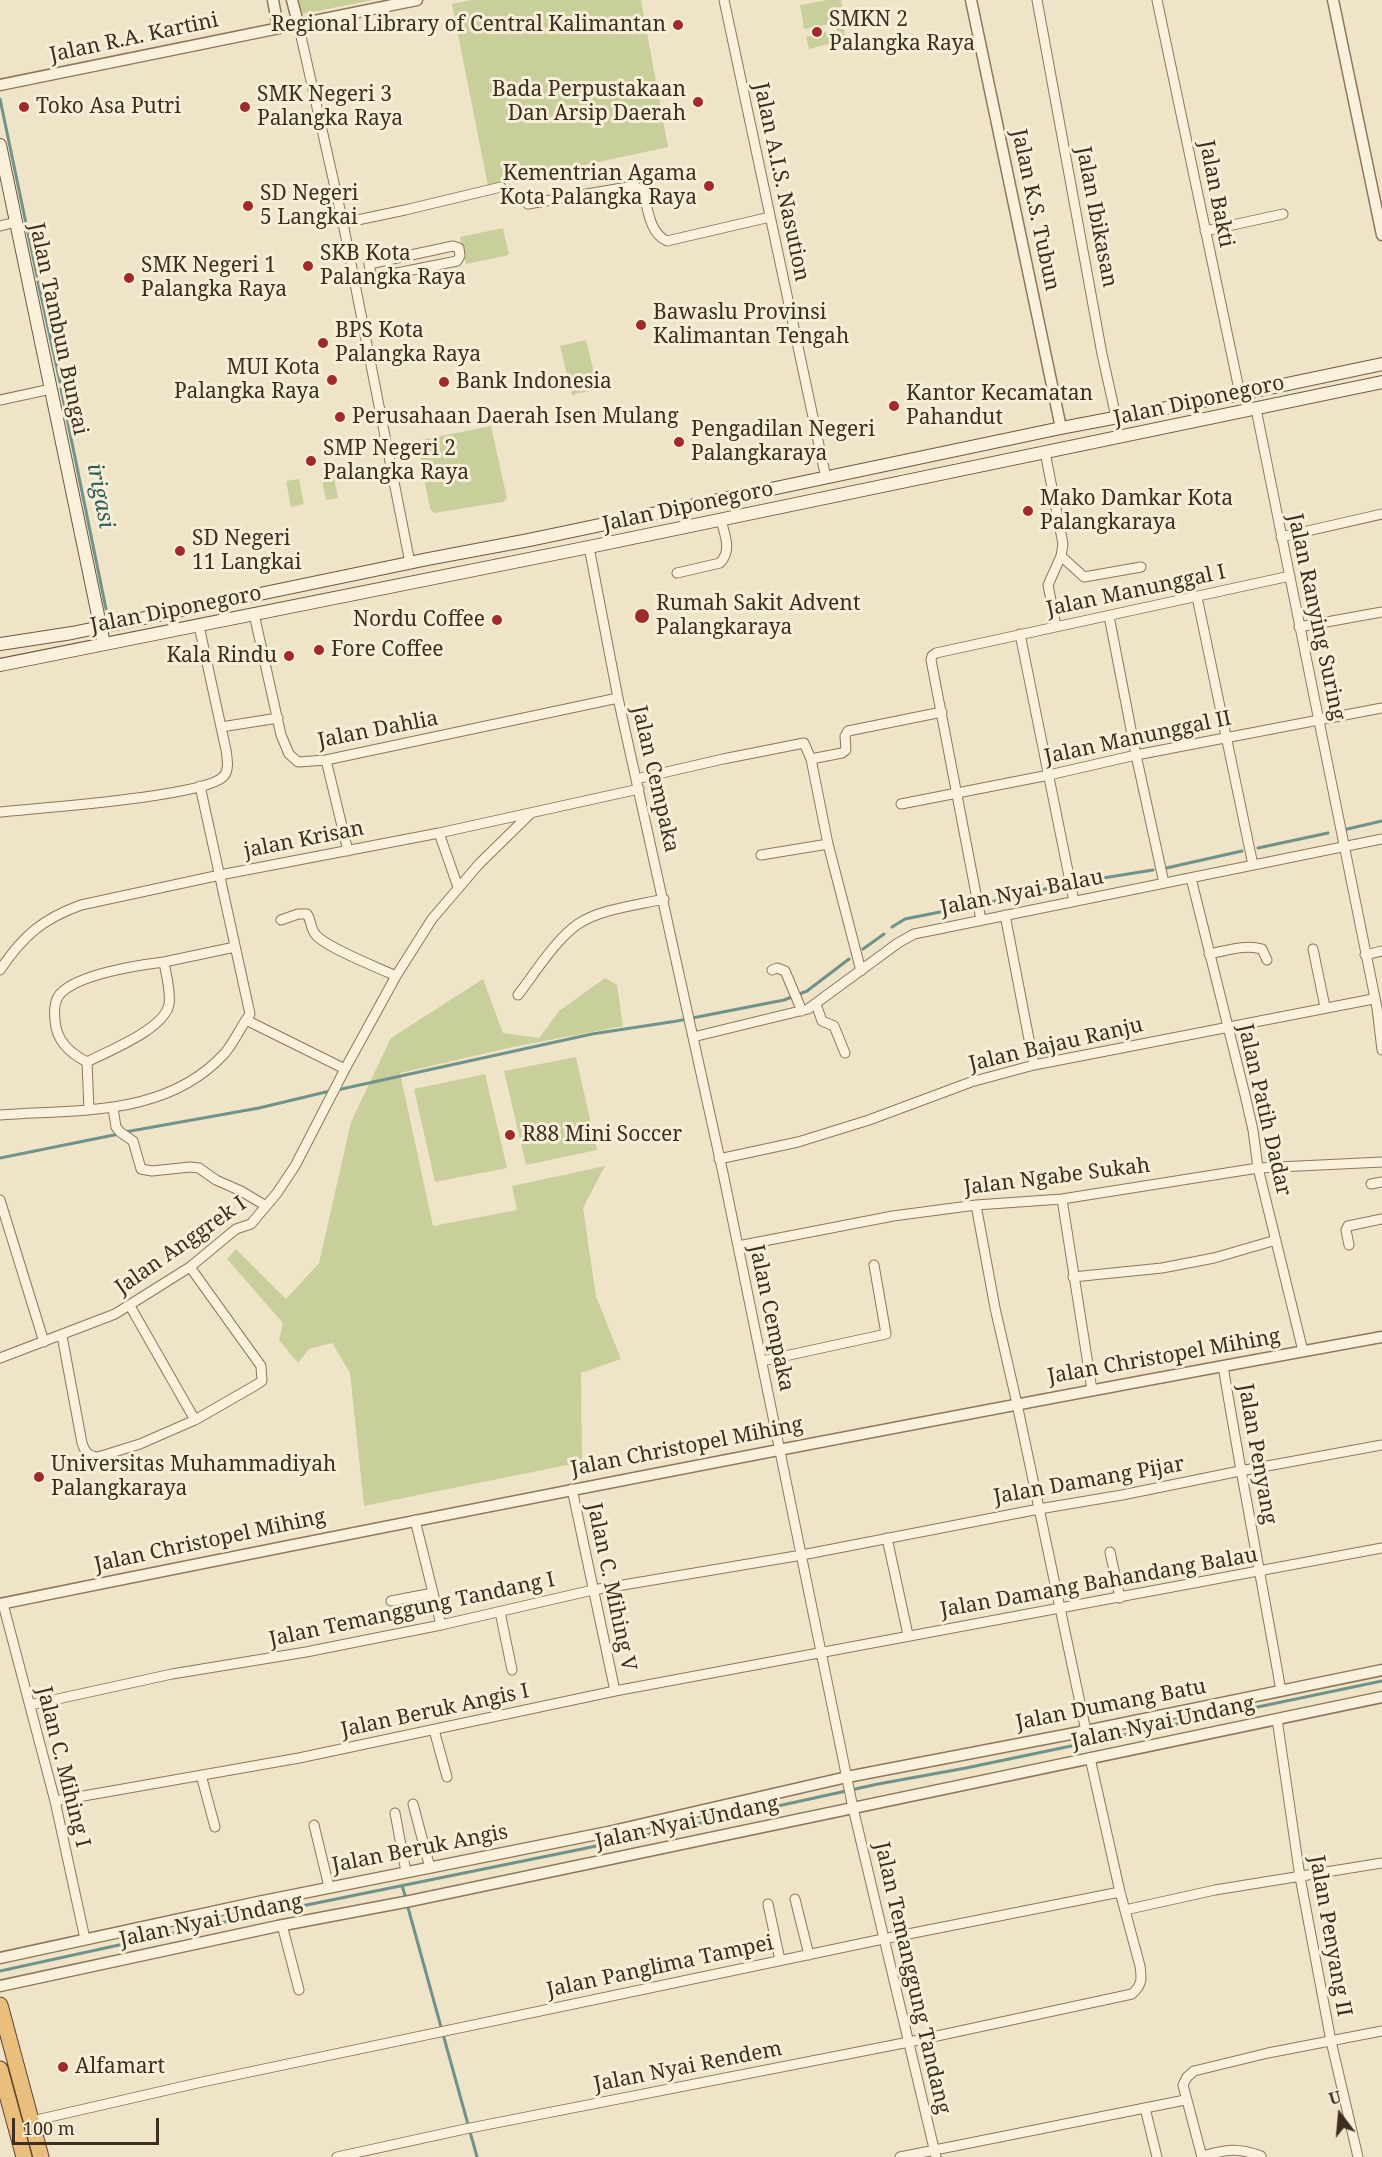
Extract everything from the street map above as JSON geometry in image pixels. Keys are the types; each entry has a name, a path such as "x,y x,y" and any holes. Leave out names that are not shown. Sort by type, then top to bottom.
{"highway":[{"path":"0,2005 41,2157"},
{"path":"0,2069 24,2157"},
{"path":"4,2085 21,2081"}],"main road":[{"name":"Jalan Tambun Bungai","path":"0,145 104,644"},
{"name":"Jalan Diponegoro","path":"0,645 100,627 680,509 1061,428 1382,364"},
{"name":"Jalan Diponegoro","path":"0,665 721,520 1382,382"},
{"path":"945,452 949,472"},
{"path":"680,509 684,527"},
{"path":"585,528 589,547"}],"street":[{"path":"273,0 278,27"},
{"path":"292,0 343,223 411,563"},
{"name":"Jalan R.A. Kartini","path":"0,85 417,0"},
{"name":"Jalan A.I.S. Nasution","path":"724,0 826,478"},
{"name":"Jalan K.S. Tubun","path":"971,0 1061,428"},
{"name":"Jalan Ibikasan","path":"1037,0 1080,222 1102,354 1116,417"},
{"name":"Jalan Bakti","path":"1157,0 1240,394"},
{"path":"1334,0 1382,235"},
{"path":"528,204 634,186 643,191 653,229 660,238 667,241 770,217"},
{"path":"343,223 501,188"},
{"path":"1205,231 1283,214"},
{"path":"0,226 16,222"},
{"path":"453,246 459,248 460,255 457,261 372,278 370,271 369,264 453,246"},
{"path":"353,274 370,271"},
{"path":"0,400 51,389"},
{"name":"Jalan Ranying Suring","path":"1256,409 1365,955 1377,1005 1382,1050"},
{"path":"1045,452 1063,544 1061,556 1048,585 1056,626"},
{"path":"1281,537 1382,514"},
{"path":"677,573 720,563 724,559 727,548 721,520"},
{"name":"Jalan Cempaka","path":"589,547 618,698 738,1246 847,1779"},
{"path":"1061,556 1084,577 1141,567"},
{"name":"Jalan Manunggal I","path":"942,712 932,656 936,653 1290,576"},
{"path":"1197,597 1252,858"},
{"path":"1299,627 1382,612"},
{"name":"Jalan Dahlia","path":"255,614 285,748 298,762 326,760 618,698"},
{"path":"1109,616 1162,877"},
{"path":"0,812 129,799 200,786 223,777 226,771 226,750 199,626"},
{"path":"1020,634 1072,894"},
{"name":"Jalan Manunggal II","path":"901,804 1048,775 1136,754 1382,708"},
{"path":"811,759 842,753 846,750 845,736 848,731 942,712 980,913"},
{"path":"221,727 278,718"},
{"path":"636,779 804,743 811,759 828,844 859,965"},
{"path":"326,760 348,851"},
{"path":"0,1115 113,1108 149,1100 192,1081 226,1051 250,1014 200,786"},
{"name":"jalan Krisan","path":"0,970 17,945 31,932 61,912 81,905 220,875 439,833 639,789"},
{"path":"246,1020 345,1069 396,976 432,919 458,887 512,829 530,814"},
{"path":"439,833 458,887"},
{"name":"Jalan Nyai Balau","path":"693,1036 800,1004 816,1004 859,965 906,937 980,913 1005,915 1072,894 1162,877 1191,878 1252,858 1342,840 1382,839"},
{"path":"761,855 828,844"},
{"name":"Jalan Patih Dadar","path":"1191,878 1253,1130 1258,1168 1303,1351"},
{"path":"518,995 566,934 580,923 623,908 664,900"},
{"path":"281,920 298,914 307,914 314,932 325,943 396,976"},
{"path":"1005,915 1034,1065"},
{"path":"87,1062 70,1053 58,1033 54,1011 60,994 87,979 113,970 235,947"},
{"path":"1209,954 1256,947 1262,949 1267,960"},
{"path":"1313,948 1325,1007"},
{"path":"1365,955 1382,951"},
{"path":"87,1062 145,1031 165,1015 169,1005 169,994 164,962"},
{"path":"772,970 777,968 785,971 800,1004"},
{"path":"816,1004 822,1021 834,1026 845,1053"},
{"name":"Jalan Bajau Ranju","path":"719,1159 798,1142 869,1120 971,1082 1034,1065 1325,1007 1377,1005"},
{"path":"87,1062 89,1110"},
{"name":"Jalan Anggrek I","path":"0,1358 116,1314 190,1267 236,1229 251,1224 295,1166 345,1069"},
{"path":"113,1108 116,1126 133,1141 141,1169 152,1171 199,1168 216,1180 266,1206"},
{"name":"Jalan Ngabe Sukah","path":"738,1246 893,1216 976,1205 1062,1199 1258,1168 1382,1162"},
{"path":"1371,1184 1382,1182"},
{"path":"1062,1199 1092,1390"},
{"path":"0,1200 44,1342"},
{"path":"976,1205 995,1308 1086,1731"},
{"path":"1349,1245 1346,1230 1348,1226 1382,1219"},
{"path":"1074,1277 1162,1268 1214,1258 1276,1240"},
{"path":"762,1361 886,1335 874,1265"},
{"path":"62,1336 82,1443 84,1451 91,1456 98,1457 140,1444 195,1420 262,1381 263,1374 261,1366 190,1267"},
{"path":"130,1305 195,1420"},
{"name":"Jalan Christopel Mihing","path":"1,1604 572,1489 1382,1336"},
{"name":"Jalan Penyang","path":"1223,1366 1281,1691"},
{"name":"Jalan Damang Pijar","path":"802,1555 1382,1445"},
{"name":"Jalan C. Mihing V","path":"572,1489 615,1691"},
{"path":"415,1520 441,1625"},
{"path":"887,1538 908,1635"},
{"name":"Jalan Damang Bahandang Balau","path":"822,1654 908,1635 1120,1598 1382,1548"},
{"path":"1110,1552 1120,1598"},
{"name":"Jalan Temanggung Tandang I","path":"30,1705 172,1674 306,1652 441,1625 593,1590 802,1555"},
{"path":"391,1601 433,1593"},
{"name":"Jalan C. Mihing I","path":"1,1604 55,1801 85,1940"},
{"path":"500,1612 512,1670"},
{"name":"Jalan Beruk Angis I","path":"55,1801 299,1758 615,1691 822,1654"},
{"name":"Jalan Dumang Batu","path":"847,1779 1382,1670"},
{"name":"Jalan Nyai Undang","path":"0,1986 282,1925 405,1902 853,1806 1382,1697"},
{"name":"Jalan Penyang II","path":"1277,1719 1300,1877 1331,2041 1358,2157"},
{"path":"434,1730 447,1777"},
{"name":"Jalan Nyai Rendem","path":"337,2157 470,2128 909,2042 1132,1994 1139,1988 1142,1979 1090,1758"},
{"path":"201,1775 215,1827"},
{"name":"Jalan Temanggung Tandang","path":"847,1779 882,1938 935,2153"},
{"name":"Jalan Beruk Angis","path":"0,1958 329,1887 608,1832 847,1779"},
{"path":"413,1804 430,1868"},
{"path":"395,1814 406,1872"},
{"path":"314,1825 329,1887"},
{"path":"1125,1910 1215,1890 1382,1863"},
{"name":"Jalan Panglima Tampei","path":"32,2121 202,2082 882,1938 1120,1892"},
{"path":"795,1899 809,1955"},
{"path":"768,1904 780,1960"},
{"path":"282,1925 299,1990"},
{"path":"1261,2156 1236,2150 1202,2157 1182,2085 1187,2076 1194,2071 1268,2053 1382,2031"},
{"path":"900,2157 935,2153 1185,2100"},
{"path":"1145,2108 1157,2157"}],"green space":[{"path":"299,0 373,0 302,14"},
{"path":"472,0 641,0 668,147 488,186 452,4"},
{"path":"841,0 845,21 804,29 800,5"},
{"path":"843,26 847,44 840,46 836,28"},
{"path":"829,31 832,43 809,49 806,37"},
{"path":"503,228 509,255 466,264 460,237"},
{"path":"586,340 598,389 572,395 560,346"},
{"path":"491,426 507,498 503,502 434,513 430,509 417,441"},
{"path":"333,473 338,498 326,500 321,475"},
{"path":"299,479 304,504 291,507 286,481"},
{"path":"605,978 617,985 623,1026 513,1047 400,1073 433,1226 517,1210 512,1186 605,1166 583,1208 596,1296 621,1359 581,1373 582,1462 364,1506 350,1373 332,1343 309,1349 298,1363 279,1340 283,1323 227,1259 236,1249 286,1299 319,1263 351,1122 391,1038 483,979 503,1033 539,1038 559,1011"},
{"path":"576,1057 597,1150 526,1165 504,1071"},
{"path":"485,1074 507,1168 435,1182 414,1089"}],"waterway":[{"name":"irigasi","path":"0,99 37,276"},
{"name":"irigasi","path":"38,282 60,382"},
{"name":"irigasi","path":"61,389 106,609"},
{"path":"1343,830 1382,821"},
{"path":"1258,848 1328,833"},
{"path":"1162,869 1242,851"},
{"path":"1078,882 1153,870"},
{"path":"983,904 1062,885"},
{"path":"892,927 905,919 970,906"},
{"path":"863,949 884,934"},
{"path":"337,1090 592,1034 677,1021 784,1000 807,991 849,959"},
{"path":"125,1132 259,1108 330,1091"},
{"path":"0,1158 119,1134"},
{"path":"0,1971 238,1919 582,1849 878,1784 966,1768 1382,1681"},
{"path":"402,1886 406,1898"},
{"path":"407,1904 477,2157"}],"place":[{"name":"Regional Library of Central Kalimantan","path":"678,25"},
{"name":"SMKN 2 Palangka Raya","path":"817,32"},
{"name":"Bada Perpustakaan Dan Arsip Daerah","path":"698,102"},
{"name":"Toko Asa Putri","path":"24,107"},
{"name":"SMK Negeri 3 Palangka Raya","path":"245,107"},
{"name":"Kementrian Agama Kota Palangka Raya","path":"709,186"},
{"name":"SD Negeri 5 Langkai","path":"248,206"},
{"name":"SKB Kota Palangka Raya","path":"308,266"},
{"name":"SMK Negeri 1 Palangka Raya","path":"129,278"},
{"name":"Bawaslu Provinsi Kalimantan Tengah","path":"641,325"},
{"name":"BPS Kota Palangka Raya","path":"323,343"},
{"name":"MUI Kota Palangka Raya","path":"332,380"},
{"name":"Bank Indonesia","path":"444,382"},
{"name":"Kantor Kecamatan Pahandut","path":"894,406"},
{"name":"Perusahaan Daerah Isen Mulang","path":"340,417"},
{"name":"Pengadilan Negeri Palangkaraya","path":"679,442"},
{"name":"SMP Negeri 2 Palangka Raya","path":"311,461"},
{"name":"Mako Damkar Kota Palangkaraya","path":"1028,511"},
{"name":"SD Negeri 11 Langkai","path":"180,551"},
{"name":"Rumah Sakit Advent Palangkaraya","path":"642,616"},
{"name":"Nordu Coffee","path":"497,620"},
{"name":"Fore Coffee","path":"319,650"},
{"name":"Kala Rindu","path":"289,656"},
{"name":"R88 Mini Soccer","path":"510,1135"},
{"name":"Universitas Muhammadiyah Palangkaraya","path":"39,1477"},
{"name":"Alfamart","path":"63,2067"}]}
